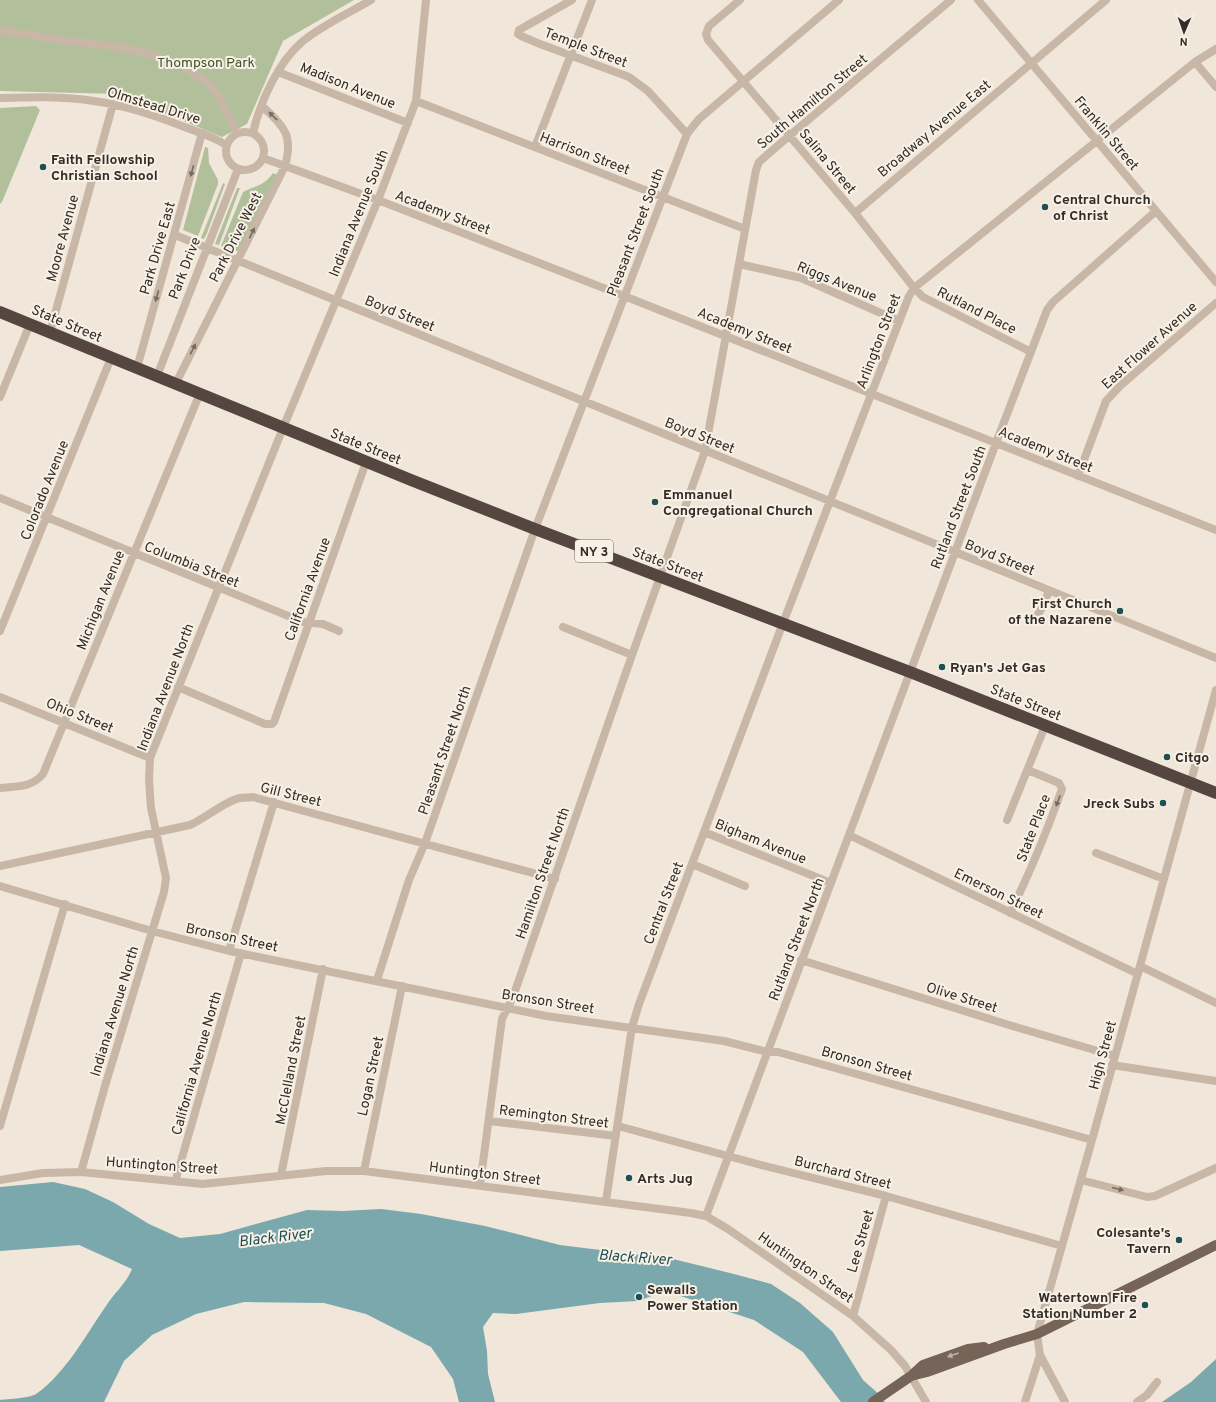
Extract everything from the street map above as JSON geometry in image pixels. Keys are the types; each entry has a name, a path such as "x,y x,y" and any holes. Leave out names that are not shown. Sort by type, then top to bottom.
{"highway":[{"name":"State Street","path":"0,312 366,462 535,529 910,672 1216,794"}],"main road":[{"path":"873,1402 911,1376 935,1370 1004,1344 1037,1334 1216,1245"}],"street":[{"path":"253,133 256,119 278,72 294,50 317,31 371,0"},
{"name":"Indiana Avenue South","path":"283,428 378,200 416,101 426,0"},
{"name":"Temple Street","path":"572,0 519,30 518,34 540,44 629,77 643,86 687,134"},
{"path":"535,147 592,0"},
{"name":"Salina Street","path":"740,0 709,26 706,34 708,40 855,213 914,288"},
{"name":"Pleasant Street South","path":"535,529 687,134 699,119 839,0"},
{"name":"South Hamilton Street","path":"661,577 705,451 754,176 759,162 951,0"},
{"name":"Franklin Street","path":"978,0 1216,282"},
{"name":"Broadway Avenue East","path":"855,213 1106,0"},
{"path":"0,30 111,46 159,56 184,67 206,81 218,95 237,133"},
{"name":"Arlington Street","path":"783,623 899,321 914,288 1195,62 1216,49"},
{"path":"1195,62 1216,87"},
{"name":"Madison Avenue","path":"278,72 408,123"},
{"name":"Olmstead Drive","path":"0,98 66,98 112,104 140,111 218,140 226,145"},
{"name":"Harrison Street","path":"416,101 745,229"},
{"name":"Moore Avenue","path":"50,332 112,104"},
{"name":"Park Drive West","path":"176,383 285,166 289,155 289,143 282,124 262,106"},
{"path":"237,133 253,133 262,141 264,152 263,158 255,168 244,170 232,166 226,157 226,145 232,136 237,133"},
{"name":"Park Drive East","path":"137,368 202,134"},
{"name":"Academy Street","path":"263,158 378,200 624,296 1216,530"},
{"name":"Park Drive","path":"157,376 206,247 238,169"},
{"name":"Rutland Street South","path":"910,672 1047,310 1053,302 1156,211"},
{"name":"Boyd Street","path":"175,235 1216,658"},
{"name":"Riggs Avenue","path":"739,264 801,278 899,321"},
{"name":"Rutland Place","path":"914,288 923,297 1031,352"},
{"name":"East Flower Avenue","path":"1078,476 1106,401 1120,386 1216,303"},
{"path":"0,397 30,324"},
{"name":"Colorado Avenue","path":"0,631 111,358"},
{"name":"Michigan Avenue","path":"0,788 30,784 43,774 200,393"},
{"name":"Indiana Avenue North","path":"81,1172 105,1086 164,892 166,878 151,808 149,780 150,758 283,428"},
{"name":"California Avenue","path":"178,687 264,724 272,724 274,722 366,462"},
{"name":"Columbia Street","path":"0,498 218,589 303,622 323,624 339,631"},
{"name":"Pleasant Street North","path":"377,980 409,880 425,843 535,529"},
{"name":"Hamilton Street North","path":"480,1185 502,1019 513,997 632,655 661,577"},
{"path":"1029,622 1036,618 1039,614 1049,590"},
{"name":"Central Street","path":"606,1201 632,1027 639,1004 783,623"},
{"path":"562,627 632,655"},
{"name":"Rutland Street North","path":"706,1216 910,672"},
{"name":"High Street","path":"1037,1334 1216,690"},
{"name":"Ohio Street","path":"0,697 150,758"},
{"path":"1007,820 1045,726"},
{"name":"State Place","path":"1010,913 1026,882 1044,840 1062,789 1059,783 1028,770"},
{"name":"Gill Street","path":"0,866 156,831 190,825 233,800 253,797 555,879"},
{"path":"229,951 274,802"},
{"name":"Bigham Avenue","path":"704,832 831,883"},
{"name":"Emerson Street","path":"849,835 1138,974"},
{"path":"1096,853 1164,879"},
{"path":"692,864 745,886"},
{"name":"Bronson Street","path":"0,886 152,931 229,951 377,980 546,1016 724,1041 767,1052 778,1052 1092,1140"},
{"path":"0,1126 65,904"},
{"name":"California Avenue North","path":"176,1181 241,953"},
{"name":"Olive Street","path":"801,960 1009,1025 1115,1056"},
{"path":"1140,966 1216,1003"},
{"name":"McClelland Street","path":"282,1175 323,970"},
{"name":"Logan Street","path":"364,1171 402,986"},
{"path":"1112,1065 1216,1081"},
{"name":"Remington Street","path":"489,1121 616,1136"},
{"name":"Burchard Street","path":"618,1126 886,1196 1062,1246"},
{"path":"1081,1180 1147,1196 1155,1196 1216,1168"},
{"name":"Huntington Street","path":"0,1180 43,1173 81,1172 203,1184 326,1171 364,1171 606,1201 706,1216 734,1233 853,1316 891,1350 905,1366 926,1402"},
{"name":"Lee Street","path":"853,1316 886,1196"},
{"path":"1037,1334 1040,1355 1065,1402"},
{"path":"1025,1402 1040,1355"},
{"path":"1137,1402 1147,1396 1157,1382"}],"green space":[{"name":"Thompson Park","path":"0,0 354,0 283,41 247,124 222,137 118,94 0,91"},
{"path":"36,106 40,110 0,204 0,108"},
{"path":"205,147 208,148 209,163 218,180 218,184 198,236 183,230"},
{"path":"273,173 277,175 239,251 221,246 243,192 263,183"},
{"path":"223,183 225,184 207,233 204,239 201,238"},
{"path":"237,188 240,188 219,245 215,244"}],"water":[{"name":"Black River","path":"53,1182 85,1189 113,1202 149,1224 180,1238 220,1234 307,1210 343,1211 381,1209 421,1214 485,1226 560,1245 673,1259 730,1273 771,1284 800,1303 833,1332 863,1380 881,1396 885,1402 841,1402 803,1352 754,1320 665,1291 638,1301 600,1303 516,1314 493,1313 483,1327 487,1351 488,1374 495,1402 459,1402 453,1379 431,1347 366,1314 324,1303 244,1302 196,1314 152,1335 124,1361 104,1402 0,1402 0,1400 36,1394 57,1376 109,1301 127,1279 132,1269 79,1245 0,1251 0,1187"},
{"path":"1216,1359 1216,1402 1162,1402 1191,1382"}],"place":[{"name":"Faith Fellowship Christian School","path":"43,167"},
{"name":"Central Church of Christ","path":"1045,207"},
{"name":"Emmanuel Congregational Church","path":"655,502"},
{"name":"First Church of the Nazarene","path":"1120,611"},
{"name":"Ryan's Jet Gas","path":"942,667"},
{"name":"Citgo","path":"1167,757"},
{"name":"Jreck Subs","path":"1163,803"},
{"name":"Arts Jug","path":"629,1178"},
{"name":"Colesante's Tavern","path":"1179,1240"},
{"name":"Sewalls Power Station","path":"639,1297"},
{"name":"Watertown Fire Station Number 2","path":"1145,1305"}]}
